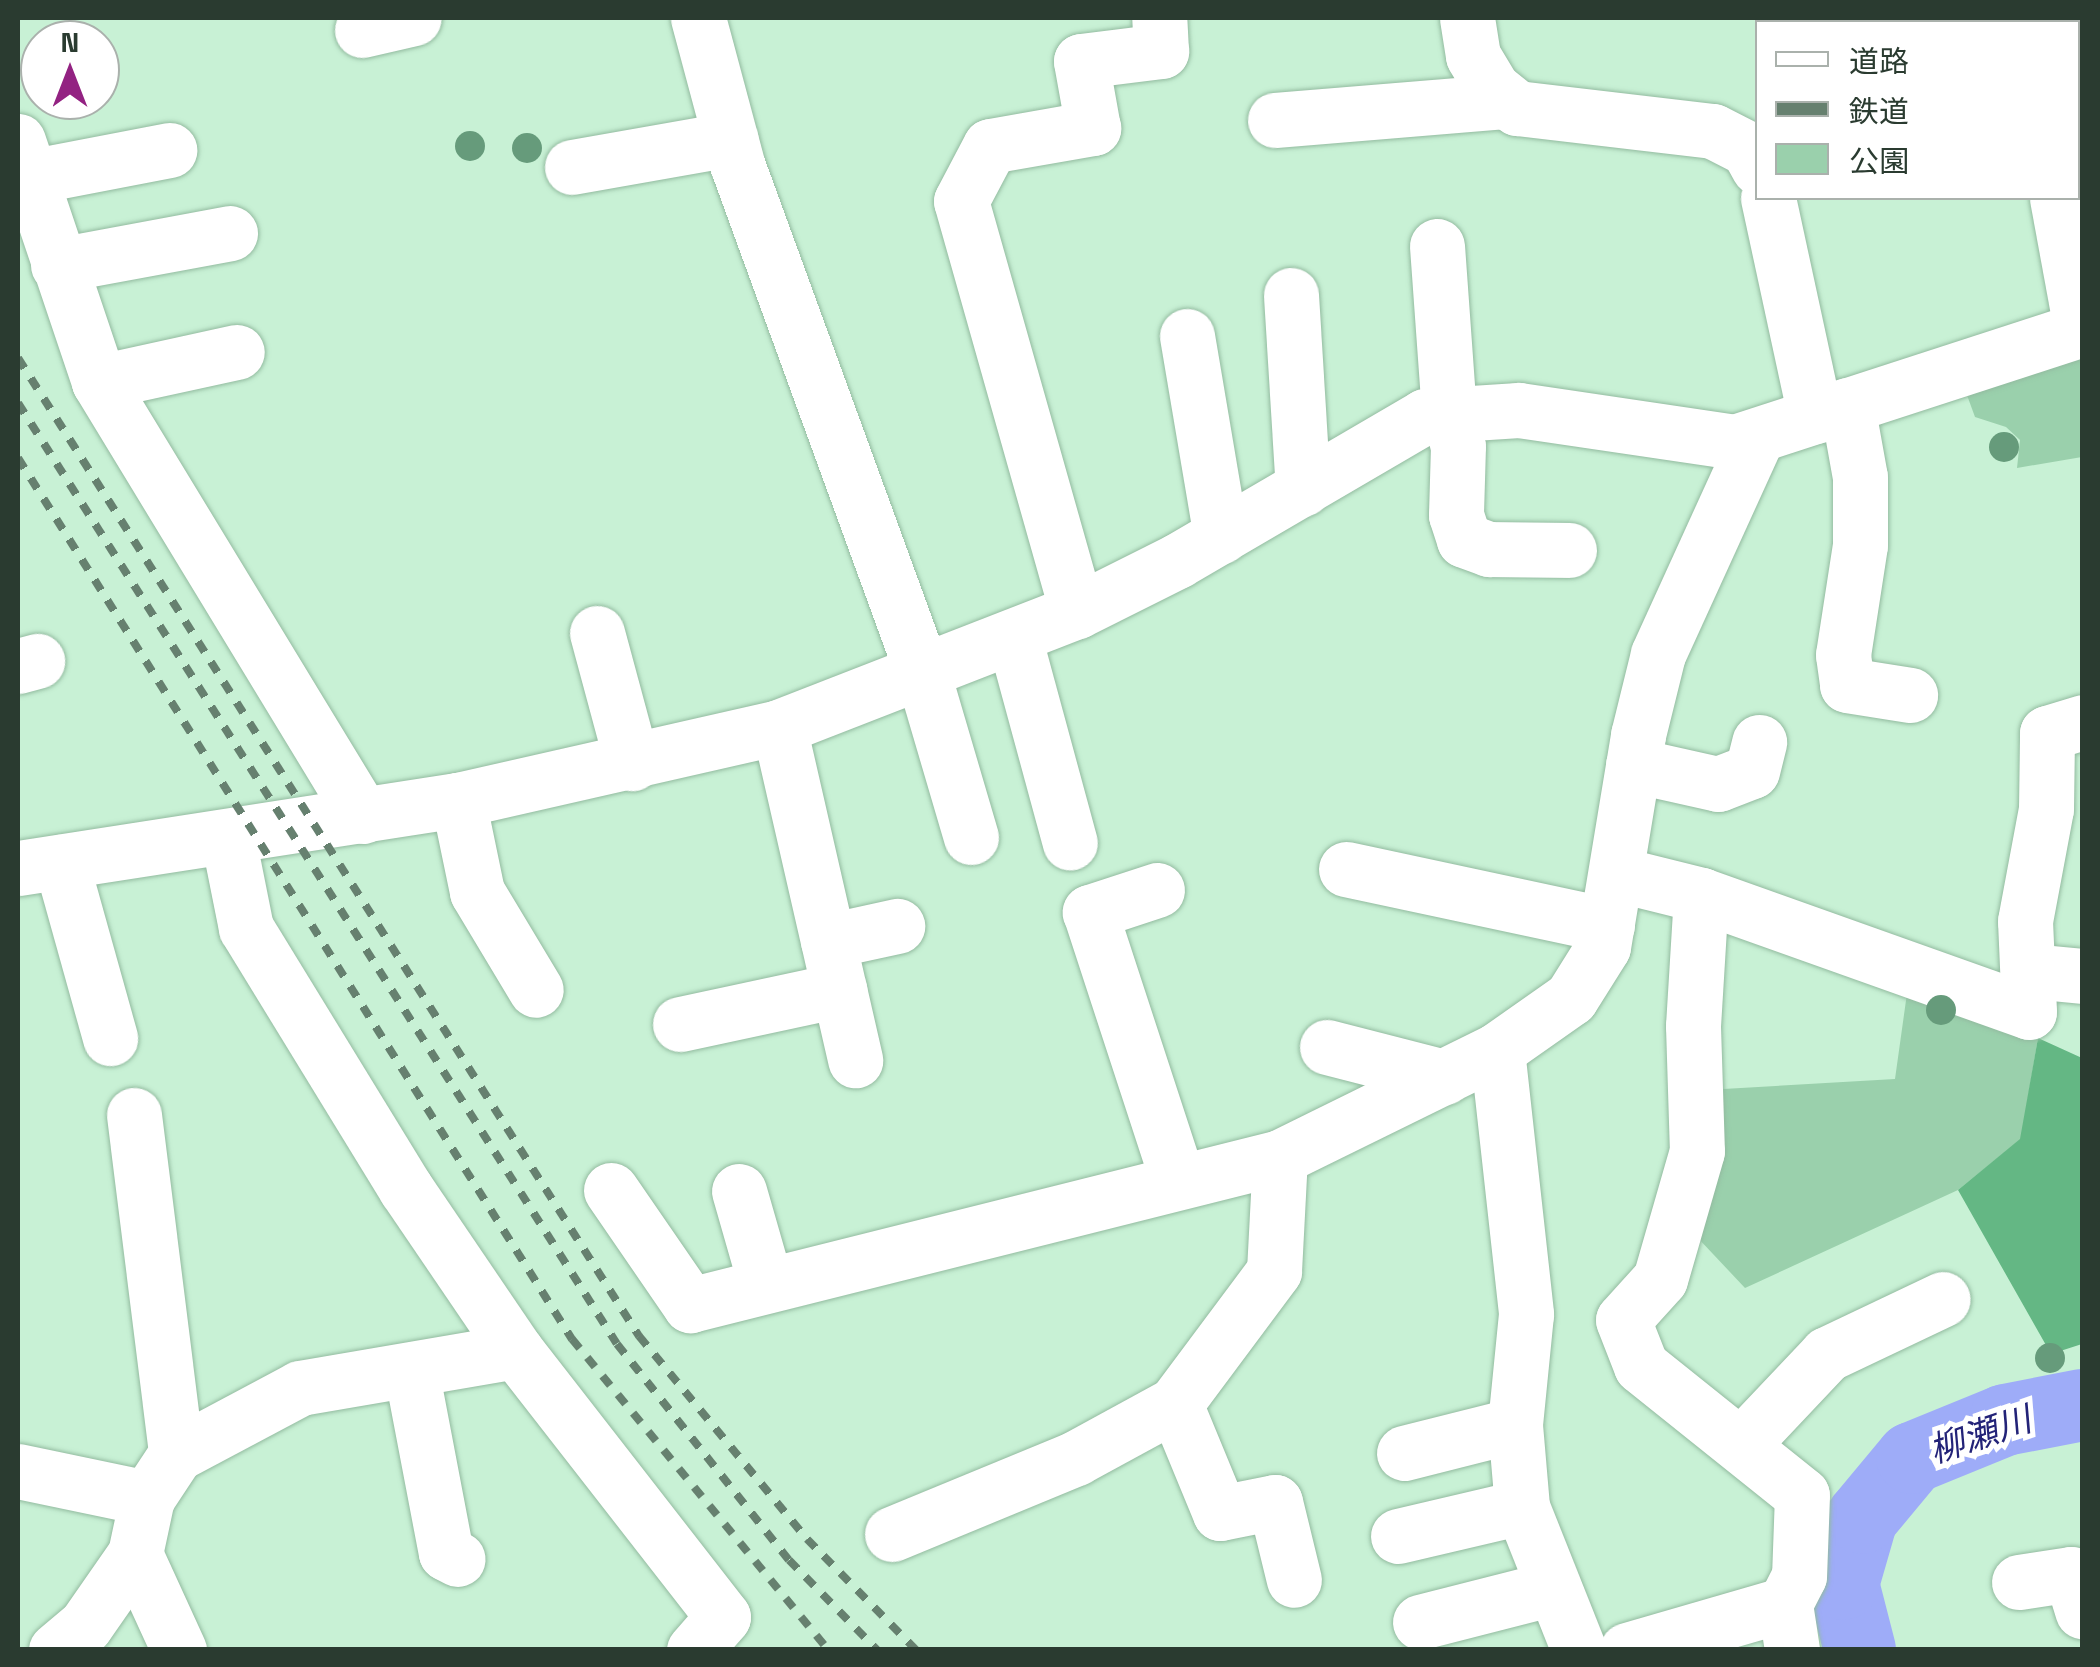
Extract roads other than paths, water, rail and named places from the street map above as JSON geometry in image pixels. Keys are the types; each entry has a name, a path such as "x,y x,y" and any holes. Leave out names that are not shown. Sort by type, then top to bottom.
{"street":[{"path":"362,30 414,18"},
{"path":"698,18 730,139 923,674 972,838"},
{"path":"1077,611 961,201 990,146 1093,128 1081,62 1161,51 1159,18"},
{"path":"1467,18 1473,56 1504,101"},
{"path":"1276,120 1504,101 1546,114 1688,126 1755,163"},
{"path":"572,167 730,139"},
{"path":"168,150 23,159 99,382 363,816"},
{"path":"1768,200 1831,411 1860,477 1860,545 1843,655 1847,685 1910,695"},
{"path":"110,1038 39,865 458,800 779,728 1077,611 1222,536 1426,416 1519,410 1716,443 1757,437 2082,329 2057,200"},
{"path":"58,265 230,233"},
{"path":"1438,246 1449,413 1458,446 1456,515 1464,540 1489,548 1569,550"},
{"path":"1291,295 1304,489"},
{"path":"1188,336 1222,536"},
{"path":"99,382 236,352"},
{"path":"611,1190 690,1304 1280,1158 1497,1050 1571,998 1602,947 1634,765 1664,640 1757,437"},
{"path":"597,633 632,763"},
{"path":"1014,637 1070,844"},
{"path":"1346,868 1612,899 1701,895 2028,1012 2057,973 2025,921 2046,809 2047,734 2082,722"},
{"path":"779,728 855,1060"},
{"path":"1634,765 1718,784 1752,771 1759,742"},
{"path":"458,800 477,892 536,990"},
{"path":"228,838 246,928 406,1189 516,1351 723,1617 694,1650"},
{"path":"1156,890 1090,912 1178,1181"},
{"path":"1627,1650 1788,1627 1799,1576 1802,1495 1641,1366 1622,1320 1660,1279 1680,1229 1697,1151 1694,995 1701,895"},
{"path":"680,1024 834,966 898,926"},
{"path":"1327,1048 1444,1077"},
{"path":"1497,1050 1526,1314 1514,1425 1522,1507 1579,1650"},
{"path":"56,1650 86,1626 134,1554 162,1476 134,1115"},
{"path":"892,1534 1076,1458 1175,1404 1274,1271 1280,1158"},
{"path":"739,1191 766,1285"},
{"path":"1742,1444 1827,1354 1943,1299"},
{"path":"18,1472 162,1476 300,1388 516,1351"},
{"path":"411,1370 446,1553 458,1559"},
{"path":"1175,1404 1220,1513 1275,1502 1294,1580"},
{"path":"1404,1453 1514,1425"},
{"path":"1398,1536 1522,1507"},
{"path":"134,1554 178,1650"},
{"path":"2019,1582 2071,1574 2082,1611"},
{"path":"1420,1622 1554,1588"}],"waterway":[{"name":"柳瀬川","path":"1860,1650 1843,1584 1862,1518 1912,1458 2005,1420 2082,1405"}],"railway":[{"path":"18,358 639,1336 807,1539 916,1650"},
{"path":"18,403 617,1344 789,1560 877,1650"},
{"path":"18,458 572,1339 828,1650"}]}
